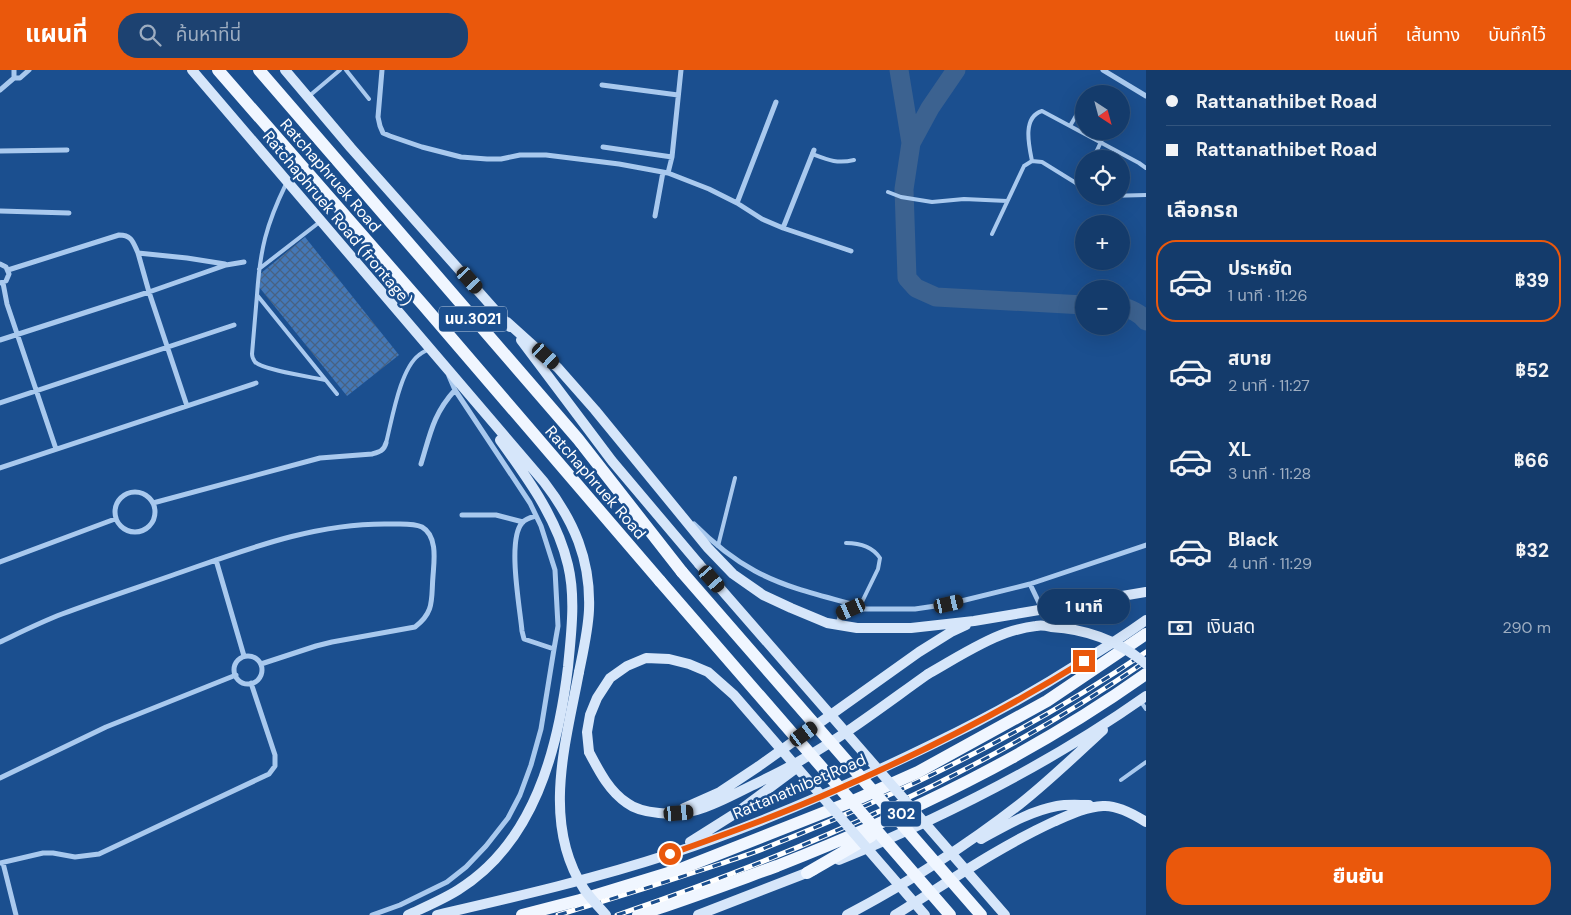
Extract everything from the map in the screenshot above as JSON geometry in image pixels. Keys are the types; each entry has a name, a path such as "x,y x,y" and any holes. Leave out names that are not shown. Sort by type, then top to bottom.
{"main road":[{"name":"Ratchaphruek Road (frontage)","path":"192,70 444,365 458,388"},
{"path":"211,70 234,89"},
{"name":"Ratchaphruek Road","path":"218,70 950,915"},
{"name":"Ratchaphruek Road","path":"258,70 578,439 682,572 981,915"},
{"name":"นบ.3021","path":"285,70 351,148 507,322"},
{"path":"507,322 558,368 595,410 708,548 733,574 763,595 826,623 857,628 911,628 974,621 1146,592"},
{"path":"507,322 612,461 699,564 1006,915"},
{"path":"458,388 544,482 560,503 573,527 583,553 589,610 560,770 561,824 566,848 574,870 584,888 606,915"},
{"path":"408,915 459,890 480,873 515,835 526,816 550,760 564,702 571,639 572,595 569,567 554,524 528,480 458,388"},
{"name":"Rattanathibet Road","path":"437,915 567,884 670,854 836,790 951,736 1040,688 1146,620"},
{"path":"666,814 720,792 919,652 951,632 974,621"},
{"path":"670,854 736,813 839,736 928,674 970,650 1005,634 1037,626 1087,632 1116,645 1138,657 1146,664"},
{"name":"Rattanathibet Road","path":"522,915 580,900 678,870 788,828 910,775 1047,701 1146,634"},
{"path":"839,736 803,759 712,805 691,812 666,814 628,804 611,789 589,752 587,732 590,715 597,698 610,678 627,666 646,658 668,659 689,664 708,672 734,695 925,915"},
{"name":"302","path":"638,915 690,899 791,860 934,799 1065,728 1146,674"},
{"name":"302","path":"698,915 874,846 941,815 1074,743 1126,710 1144,701"},
{"path":"939,862 1021,803 1126,710"},
{"path":"807,873 934,799"},
{"path":"847,915 1007,824 1034,812 1057,806 1105,806 1129,812 1146,822"},
{"path":"895,915 1004,847 1035,830 1082,810 1105,806"}],"street":[{"path":"14,70 14,78"},
{"path":"0,90 14,78 20,78 29,70"},
{"path":"382,70 378,116 383,133 390,136 461,157 494,159 520,155 546,155 619,164 666,173 709,189 737,203 762,219 783,228 850,251"},
{"path":"655,216 672,157 681,70"},
{"path":"1103,70 1146,96"},
{"path":"602,85 678,95"},
{"path":"737,203 776,102"},
{"path":"602,147 672,157"},
{"path":"0,151 67,150"},
{"path":"783,228 813,152"},
{"path":"0,211 69,213"},
{"path":"8,270 119,235 126,235 132,239 187,406"},
{"path":"138,253 226,264"},
{"path":"0,340 149,292 226,264 244,262"},
{"path":"0,264 8,270 8,278 1,283 56,449"},
{"path":"0,403 234,325"},
{"path":"0,468 256,383"},
{"path":"372,915 400,905 448,882 486,846 508,818 520,795 541,729 558,626 555,570 536,516 458,388 433,421 421,464"},
{"path":"153,502 320,458 380,452 386,443"},
{"path":"136,492 146,495 153,502 155,513 151,524 143,530 132,532 122,528 116,519 114,509 126,493 136,492"},
{"path":"663,494 718,546 755,571 791,586 870,609"},
{"path":"462,515 496,514 522,522"},
{"path":"536,516 522,522 518,530 516,545 515,563 524,639 554,649"},
{"path":"0,562 116,519"},
{"path":"0,642 61,614 281,538 330,528 368,523 406,524 422,527 429,534 433,545 434,560 430,611 424,620 415,627 316,646 261,664"},
{"path":"838,625 841,614 851,609 915,609 949,604 1030,584 1146,545"},
{"path":"216,560 244,656"},
{"path":"1030,584 1042,609"},
{"path":"244,656 254,657 261,664 262,674 252,683 244,683 236,675 237,662 244,656"},
{"path":"0,778 106,727 236,675"},
{"path":"16,915 2,863 43,853 75,857 99,854 269,774 275,766 275,755 252,683"}],"lane":[{"path":"308,97 340,70"},
{"path":"346,70 368,99"},
{"path":"1032,161 1028,134 1032,117 1042,111 1146,168"},
{"path":"1070,126 1075,117"},
{"path":"1098,150 1102,140"},
{"path":"813,152 840,163 854,160"},
{"path":"992,234 1024,166 1032,161 1042,162 1075,182"},
{"path":"287,182 273,210 262,247 252,354 255,362 260,365 326,380"},
{"path":"888,192 901,197 927,201 964,198 1008,201"},
{"path":"1130,195 1146,195"},
{"path":"259,269 321,221"},
{"path":"258,295 337,394"},
{"path":"386,443 404,376 418,355 430,349"},
{"path":"718,546 734,478"},
{"path":"846,543 863,545 874,551 880,558 878,569 860,606"},
{"path":"1121,780 1146,762"}],"building":[{"path":"305,237 399,355 347,396 259,287 260,274"}],"waterway":[{"path":"899,70 911,143"},
{"path":"956,70 930,108 911,143 904,189 907,278 916,288 936,297 1075,305"},
{"path":"1130,310 1146,321"}],"railway":[{"path":"558,915 752,853 867,805 916,783 1010,734 1102,681 1146,652"},
{"path":"617,915 755,864 890,806 956,774 1021,739 1146,661"}],"route":[{"path":"670,854 836,790 903,759 967,728 1040,688 1084,661"}]}
